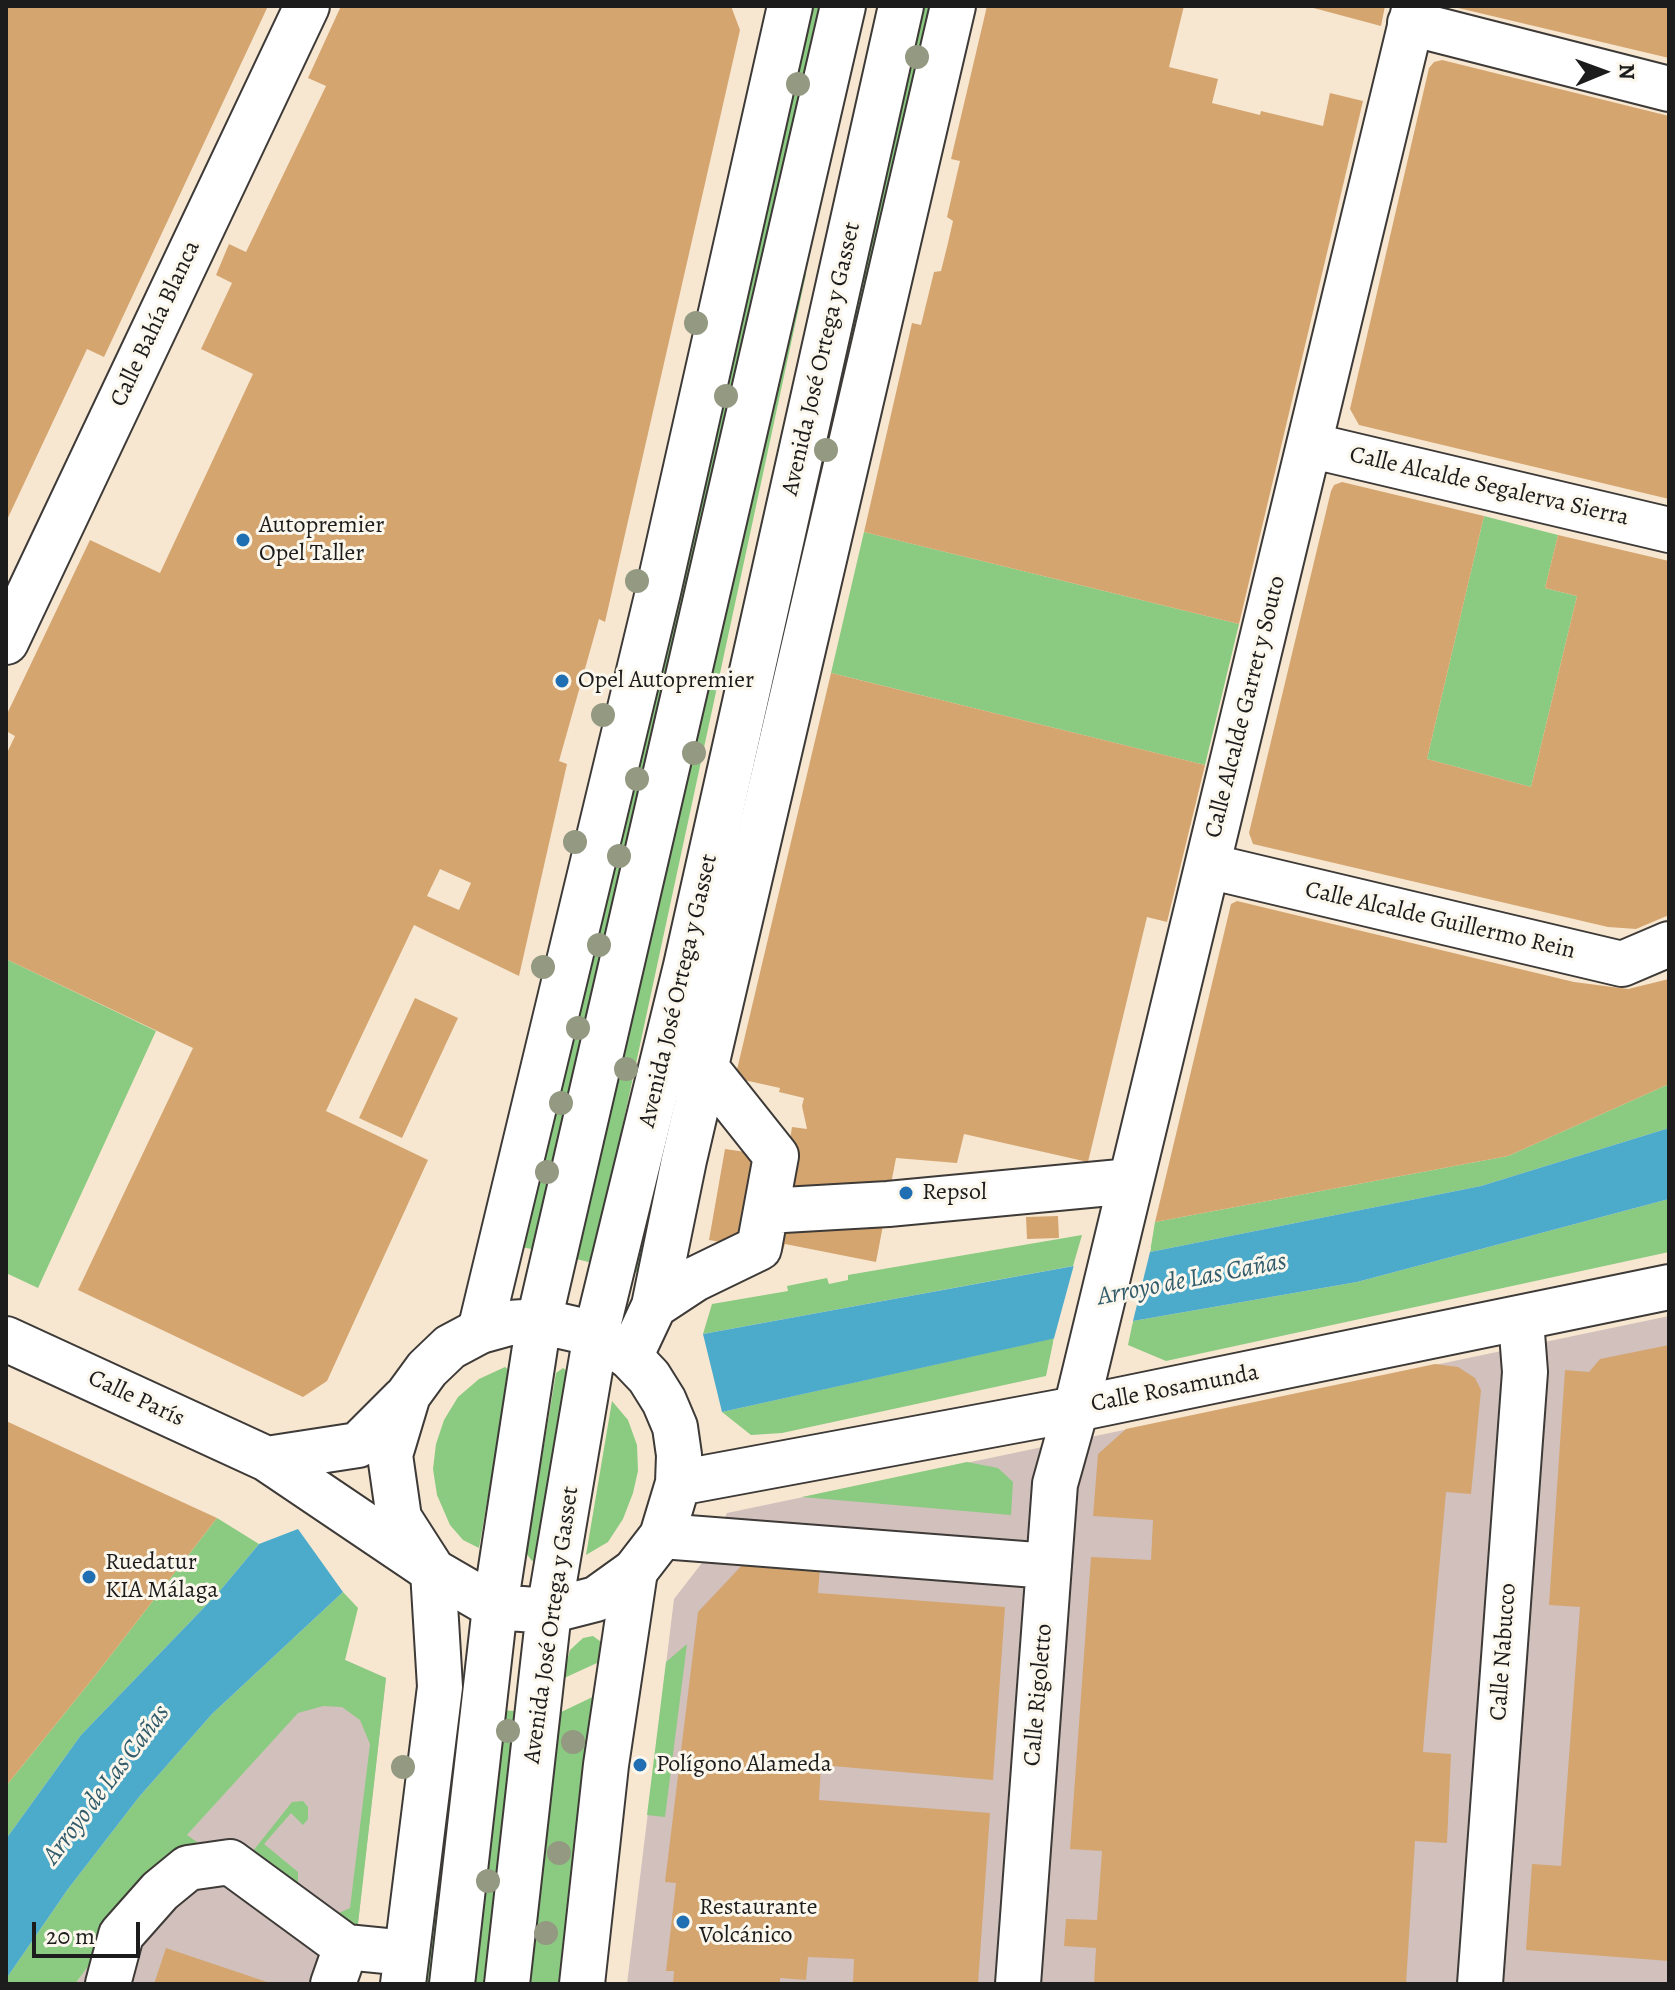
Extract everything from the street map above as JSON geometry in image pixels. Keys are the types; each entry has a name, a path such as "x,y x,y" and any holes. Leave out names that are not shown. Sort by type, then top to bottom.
{"street":[{"name":"Calle Bahía Blanca","path":"6,642 307,6"},
{"path":"452,1984 495,1607 539,1321 843,6"},
{"name":"Avenida José Ortega y Gasset","path":"507,1984 549,1611 613,1346 686,966 901,6"},
{"name":"Avenida José Ortega y Gasset","path":"613,1346 654,1306 706,1068 953,6"},
{"path":"1412,15 1669,89"},
{"name":"Calle Alcalde Garret y Souto","path":"1081,1389 1412,15"},
{"path":"480,1331 658,592 780,16"},
{"name":"Calle Alcalde Segalerva Sierra","path":"1309,445 1669,530"},
{"name":"Calle Alcalde Guillermo Rein","path":"1208,866 1622,964 1669,944"},
{"path":"654,1306 695,1279 759,1248 776,1156 706,1068"},
{"path":"766,1211 888,1204 1131,1181"},
{"name":"Calle Rosamunda","path":"678,1483 1081,1389 1521,1320 1669,1287"},
{"name":"Calle Nabucco","path":"1480,1984 1525,1372 1521,1320"},
{"path":"267,1459 358,1445 450,1347 480,1331 509,1323 539,1321 613,1346 649,1377 675,1427 679,1455 678,1483 662,1536 635,1571 596,1599 549,1611 495,1607"},
{"name":"Calle París","path":"6,1339 267,1459 433,1571 495,1607"},
{"name":"Calle Rigoletto","path":"1018,1984 1055,1484 1081,1389"},
{"path":"108,1984 121,1935 160,1891 188,1868 238,1868 339,1966 405,1969 440,1687 433,1571 399,1518 390,1455 408,1395"},
{"path":"662,1536 1049,1566"},
{"path":"582,1984 606,1765 635,1571"},
{"path":"127,1984 165,1907 196,1884 238,1868"}],"shaded area":[{"path":"1669,1316 1669,1984 627,1984 674,1599 705,1559 727,1513"},
{"path":"345,1660 386,1678 351,1984 75,1984 186,1836"}],"green space":[{"path":"808,6 822,6 537,1250 521,1247"},
{"path":"922,6 935,6 645,1274 629,1270"},
{"path":"797,271 806,274 593,1263 576,1259"},
{"path":"1484,516 1558,535 1545,588 1577,596 1531,787 1427,759"},
{"path":"864,532 1239,624 1205,765 831,673"},
{"path":"6,959 156,1031 38,1288 6,1273"},
{"path":"1669,1084 1669,1128 1481,1186 1150,1252 1155,1222 1508,1156"},
{"path":"1669,1199 1669,1252 1166,1361 1128,1345 1133,1321 1357,1282"},
{"path":"1082,1235 1073,1266 703,1334 712,1304 788,1291 787,1286 827,1278 829,1284 848,1280 848,1275"},
{"path":"1054,1338 1046,1376 782,1433 751,1435 722,1412"},
{"path":"505,1367 510,1371 479,1548 463,1540 450,1525 437,1495 433,1469 436,1444 444,1420 458,1397 479,1379"},
{"path":"563,1368 570,1373 538,1558 532,1561 526,1553 556,1373"},
{"path":"612,1401 628,1420 637,1445 638,1471 623,1519 608,1542 586,1555"},
{"path":"967,1462 998,1468 1013,1482 1011,1515 802,1497"},
{"path":"217,1518 259,1544 218,1593 81,1735 6,1839 6,1786"},
{"path":"343,1592 358,1608 345,1660 386,1678 357,1933 321,1912 339,1913 350,1908 370,1744 360,1720 342,1707 323,1706 298,1713 187,1835 208,1850 129,1912 75,1984 6,1984 6,1979 68,1889 139,1797 212,1714"},
{"path":"593,1636 608,1647 608,1658 562,1679 570,1650 583,1638"},
{"path":"687,1644 665,1817 647,1815 666,1662"},
{"path":"603,1692 561,1984 522,1984 557,1714"},
{"path":"452,1706 464,1707 443,1853 430,1984 418,1984"},
{"path":"501,1710 515,1711 484,1984 469,1984"},
{"path":"303,1801 308,1807 308,1819 303,1825 291,1813 264,1844 298,1872 298,1895 249,1856 292,1802"}],"water":[{"name":"Arroyo de Las Cañas","path":"1669,1128 1669,1199 1357,1282 1133,1321 722,1412 703,1334 1150,1252 1481,1186"},
{"name":"Arroyo de Las Cañas","path":"298,1529 343,1592 212,1714 139,1797 68,1889 6,1979 6,1839 81,1735 218,1593 259,1544"}],"pier":[{"path":"1151,1248 1132,1325 1053,1342 1075,1261"}],"building":[{"path":"6,6 268,6 104,357 87,349 6,522"},
{"path":"341,6 731,6 740,30 605,622 599,619 559,761 567,764 519,976 414,925 326,1111 428,1160 327,1381 303,1397 78,1290 193,1048 6,959 6,755 15,736 6,731 6,716 90,540 160,573 253,374 201,349 232,283 216,275 229,244 246,252 326,86 308,78","holes":["440,869 471,883 459,910 427,896"]},
{"path":"987,6 1184,6 1169,67 1218,79 1212,103 1323,126 1330,93 1363,101 1239,624 864,532 912,323 921,325 934,272 941,271 948,243 953,221 947,217 960,161 951,159"},
{"path":"1306,6 1385,6 1381,26"},
{"path":"1669,6 1669,58 1454,7"},
{"path":"1442,60 1669,116 1669,499 1359,425 1350,409 1429,68 1434,62"},
{"path":"1342,482 1484,516 1427,759 1531,787 1577,596 1545,588 1558,535 1669,561 1669,915 1636,929 1608,927 1253,844 1249,833 1331,491 1334,485"},
{"path":"831,673 1205,765 1167,922 1147,917 1088,1162 964,1134 957,1163 896,1158 876,1262 785,1244 782,1253 709,1240 725,1149 787,1158 792,1127 807,1129 802,1106 804,1098 779,1092 780,1088 735,1078"},
{"path":"1237,901 1574,982 1628,989 1669,979 1669,1084 1508,1156 1155,1222 1231,904"},
{"path":"415,998 458,1018 402,1138 359,1118"},
{"path":"1058,1216 1059,1238 1027,1239 1026,1217"},
{"path":"1669,1345 1669,1961 1526,1950 1532,1864 1561,1866 1580,1607 1549,1605 1565,1370 1589,1372 1600,1359"},
{"path":"1435,1364 1458,1367 1475,1378 1481,1390 1471,1494 1446,1492 1424,1738 1423,1752 1451,1754 1447,1843 1415,1841 1406,1984 1094,1984 1096,1948 1064,1946 1066,1919 1097,1920 1102,1851 1070,1849 1091,1557 1151,1560 1153,1520 1093,1516 1098,1454 1126,1429"},
{"name":"Ruedatur KIA Málaga","path":"6,1421 217,1518 6,1786"},
{"path":"745,1562 820,1567 818,1593 1005,1607 993,1780 821,1765 819,1800 990,1813 978,1984 853,1983 854,1959 808,1957 806,1980 780,1978 780,1984 673,1984 674,1971 666,1971 676,1883 665,1882 698,1612"},
{"path":"166,1948 270,1983 270,1984 154,1984"}],"place":[{"name":"Autopremier Opel Taller","path":"243,540"},
{"name":"Opel Autopremier","path":"562,681"},
{"name":"Repsol","path":"906,1193"},
{"name":"Ruedatur KIA Málaga","path":"89,1577"},
{"name":"Polígono Alameda","path":"640,1765"},
{"name":"Restaurante Volcánico","path":"683,1922"}]}
